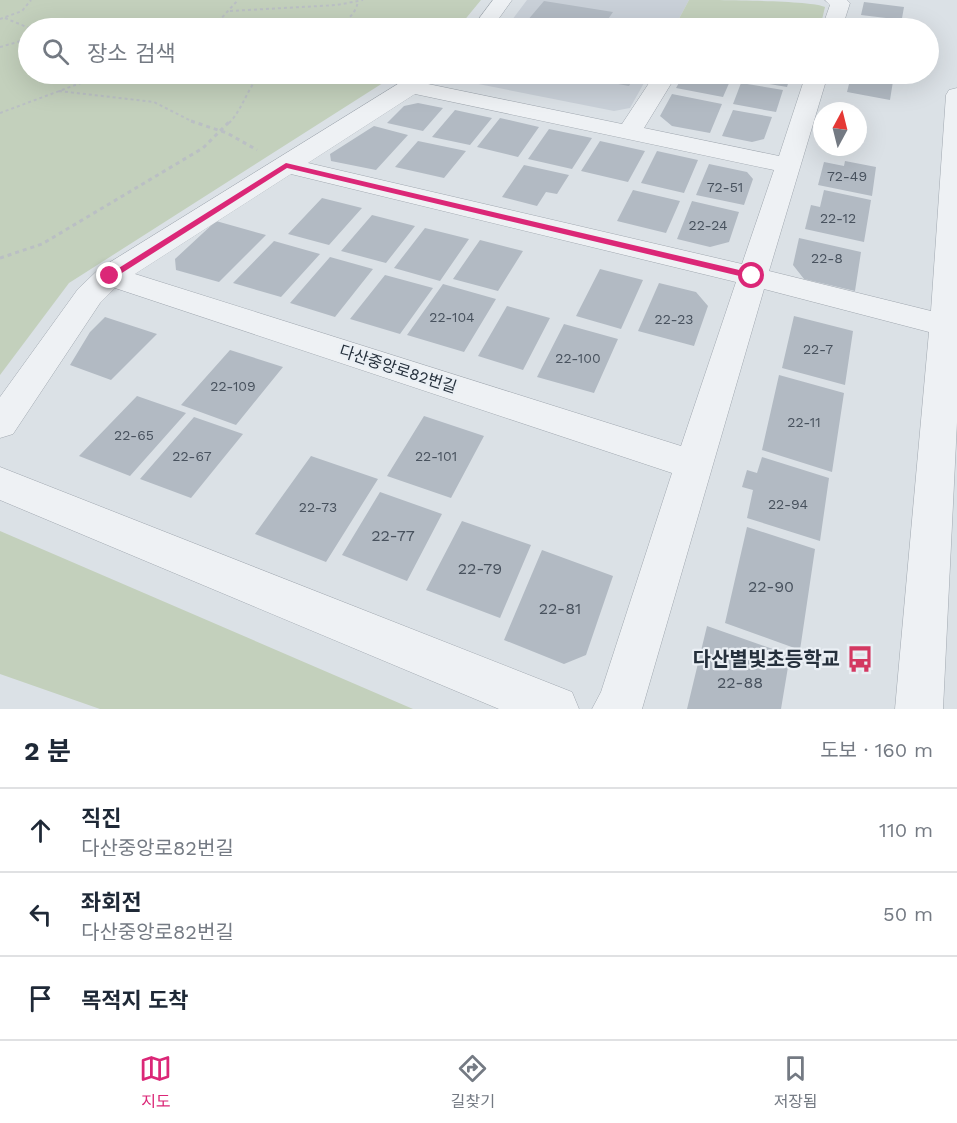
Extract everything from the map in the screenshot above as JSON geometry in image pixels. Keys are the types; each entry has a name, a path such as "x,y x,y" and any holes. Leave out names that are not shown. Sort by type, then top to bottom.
{"street":[{"path":"490,18 503,0"},
{"path":"834,0 840,3 835,18"},
{"path":"0,424 89,296 110,276 413,84"},
{"path":"435,84 629,132 787,165"},
{"path":"629,132 660,84"},
{"path":"616,709 619,708 814,84"},
{"path":"920,709 952,327 957,95"},
{"path":"286,165 752,276 952,327"},
{"name":"다산중앙로82번길","path":"110,276 693,465"},
{"path":"0,483 555,709"}],"path":[{"path":"0,19 22,10 31,0"},
{"path":"221,18 238,0"},
{"path":"230,11 337,5 363,0"},
{"path":"350,18 357,11 358,1"},
{"path":"4,18 18,24"},
{"path":"0,47 18,42"},
{"path":"0,113 78,84"},
{"path":"0,258 42,244 203,148 237,115 252,84"},
{"path":"59,91 154,102 192,122 220,131 286,165"},
{"path":"0,108 7,111"}],"shaded area":[{"path":"527,0 689,0 679,18 514,18"},
{"path":"478,84 643,84 630,108 614,111"}],"green space":[{"path":"0,0 481,0 466,18 18,18 18,84 381,84 69,283 0,375"},
{"path":"689,0 783,2 825,7 822,18 679,18"},
{"path":"0,531 413,709 100,709 0,674"}],"building":[{"path":"544,1 613,12 609,18 530,18"},
{"path":"864,2 904,7 902,18 861,15"},
{"path":"678,84 729,84 723,97 676,88"},
{"path":"741,84 783,90 776,112 733,104"},
{"path":"769,84 788,84 787,87"},
{"path":"849,84 893,84 890,100 847,92"},
{"path":"672,94 722,104 710,133 672,126 660,116"},
{"path":"418,103 443,108 423,131 387,123 404,106"},
{"path":"455,110 492,118 470,145 432,137"},
{"path":"733,110 772,117 764,139 752,142 722,136"},
{"path":"500,118 539,127 518,157 477,147"},
{"path":"374,126 408,135 376,170 331,161 330,154"},
{"path":"549,129 592,138 572,169 528,159"},
{"path":"418,141 466,151 444,178 395,167"},
{"path":"600,141 645,151 628,182 581,171"},
{"path":"657,151 698,160 684,193 641,183"},
{"path":"845,161 876,167 872,196 818,185 824,162 844,166"},
{"path":"709,164 747,172 753,179 744,205 696,195"},
{"path":"524,165 569,175 557,194 546,192 537,206 502,197"},
{"path":"633,190 680,201 666,233 617,221"},
{"path":"824,190 871,200 864,242 805,229 811,205 820,207"},
{"path":"322,198 362,208 329,245 288,234"},
{"path":"692,201 739,212 729,242 710,247 677,239"},
{"path":"372,215 415,226 386,263 341,251"},
{"path":"216,221 266,235 219,282 176,270 175,259"},
{"path":"425,228 469,239 440,281 394,268"},
{"path":"799,238 861,252 855,291 804,279 793,265"},
{"path":"480,240 523,251 498,291 453,279"},
{"path":"274,241 320,254 281,297 233,283"},
{"path":"330,257 373,269 335,317 290,303"},
{"path":"600,269 643,280 621,329 576,316"},
{"path":"385,275 433,288 400,334 350,319"},
{"path":"659,283 696,292 708,306 694,346 638,331"},
{"path":"443,284 496,299 464,352 407,335"},
{"path":"507,306 550,318 523,370 478,356"},
{"path":"794,316 853,331 845,385 782,368"},
{"path":"105,317 157,334 111,380 70,365 90,332"},
{"path":"564,324 618,339 594,393 537,377"},
{"path":"230,350 283,367 236,425 181,405"},
{"path":"779,375 844,393 832,472 762,450"},
{"path":"137,396 186,413 130,476 79,456"},
{"path":"424,416 484,436 451,498 387,476"},
{"path":"194,417 243,434 191,498 140,479"},
{"path":"311,456 378,479 326,562 255,534"},
{"path":"762,457 829,478 820,541 747,518 753,490 742,487 747,470 757,473"},
{"path":"380,492 442,514 407,581 342,555"},
{"path":"462,521 531,545 500,618 426,590"},
{"path":"747,527 815,549 800,650 725,623"},
{"path":"542,550 613,576 586,655 564,664 504,640"},
{"path":"707,626 790,655 781,709 687,709"}],"place":[{"name":"다산별빛초등학교","path":"860,659"}],"route":[{"path":"110,276 286,165 752,276"}]}
